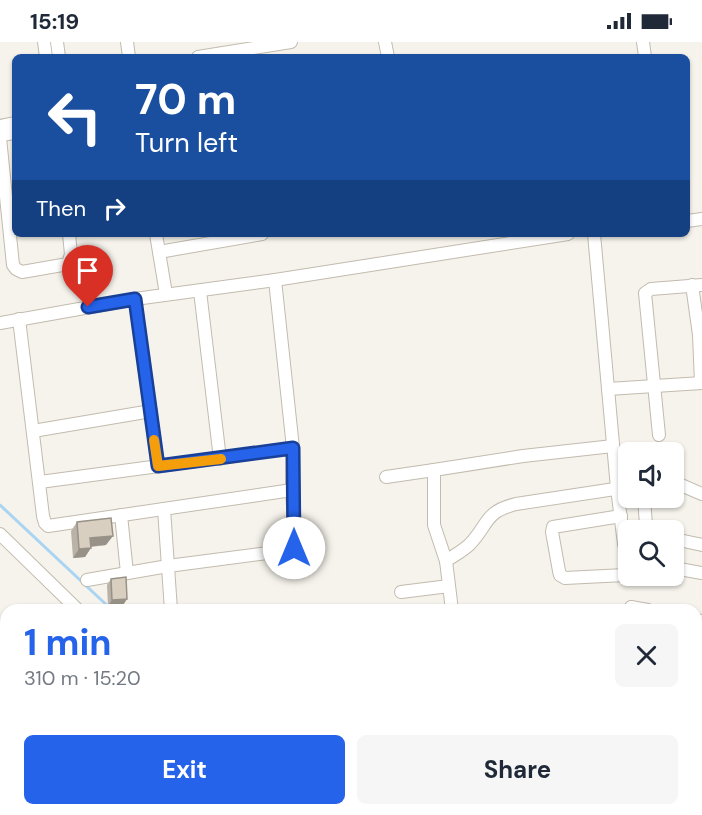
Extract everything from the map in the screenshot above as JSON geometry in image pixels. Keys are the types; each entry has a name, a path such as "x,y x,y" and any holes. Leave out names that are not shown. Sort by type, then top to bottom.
{"street":[{"path":"217,54 291,42"},
{"path":"0,137 10,179 12,236"},
{"path":"12,237 13,265 21,272 68,264 71,255 69,237"},
{"path":"156,237 166,294"},
{"path":"159,252 225,237"},
{"path":"0,323 166,294 275,280 549,237"},
{"path":"594,237 613,446 618,467"},
{"path":"87,580 294,548 293,448 275,280"},
{"path":"608,389 654,387 702,383 697,285 651,289 645,292 654,387 659,435"},
{"path":"200,291 220,459"},
{"path":"135,299 158,466"},
{"path":"19,319 43,516 48,526 292,490"},
{"path":"33,431 150,411"},
{"path":"386,477 524,456 613,446"},
{"path":"40,482 293,448"},
{"path":"434,470 434,525 446,561 451,604"},
{"path":"684,486 702,493"},
{"path":"446,561 468,547 488,518 500,508 618,489"},
{"path":"621,520 622,508"},
{"path":"164,509 171,604"},
{"path":"121,514 127,573"},
{"path":"618,575 565,578 560,575 552,532 553,527 621,516"},
{"path":"0,534 67,604"},
{"path":"684,541 702,545"},
{"path":"684,570 702,573"},
{"path":"401,592 449,586"}],"building":[{"path":"111,518 113,536 90,538 91,548 79,549 77,522"},
{"path":"126,577 127,599 112,600 111,579"}],"waterway":[{"path":"0,505 106,604"}],"slow traffic":[{"path":"154,440 158,466 221,459"}],"route":[{"path":"88,307 135,299 158,466 293,448 294,548"}]}
